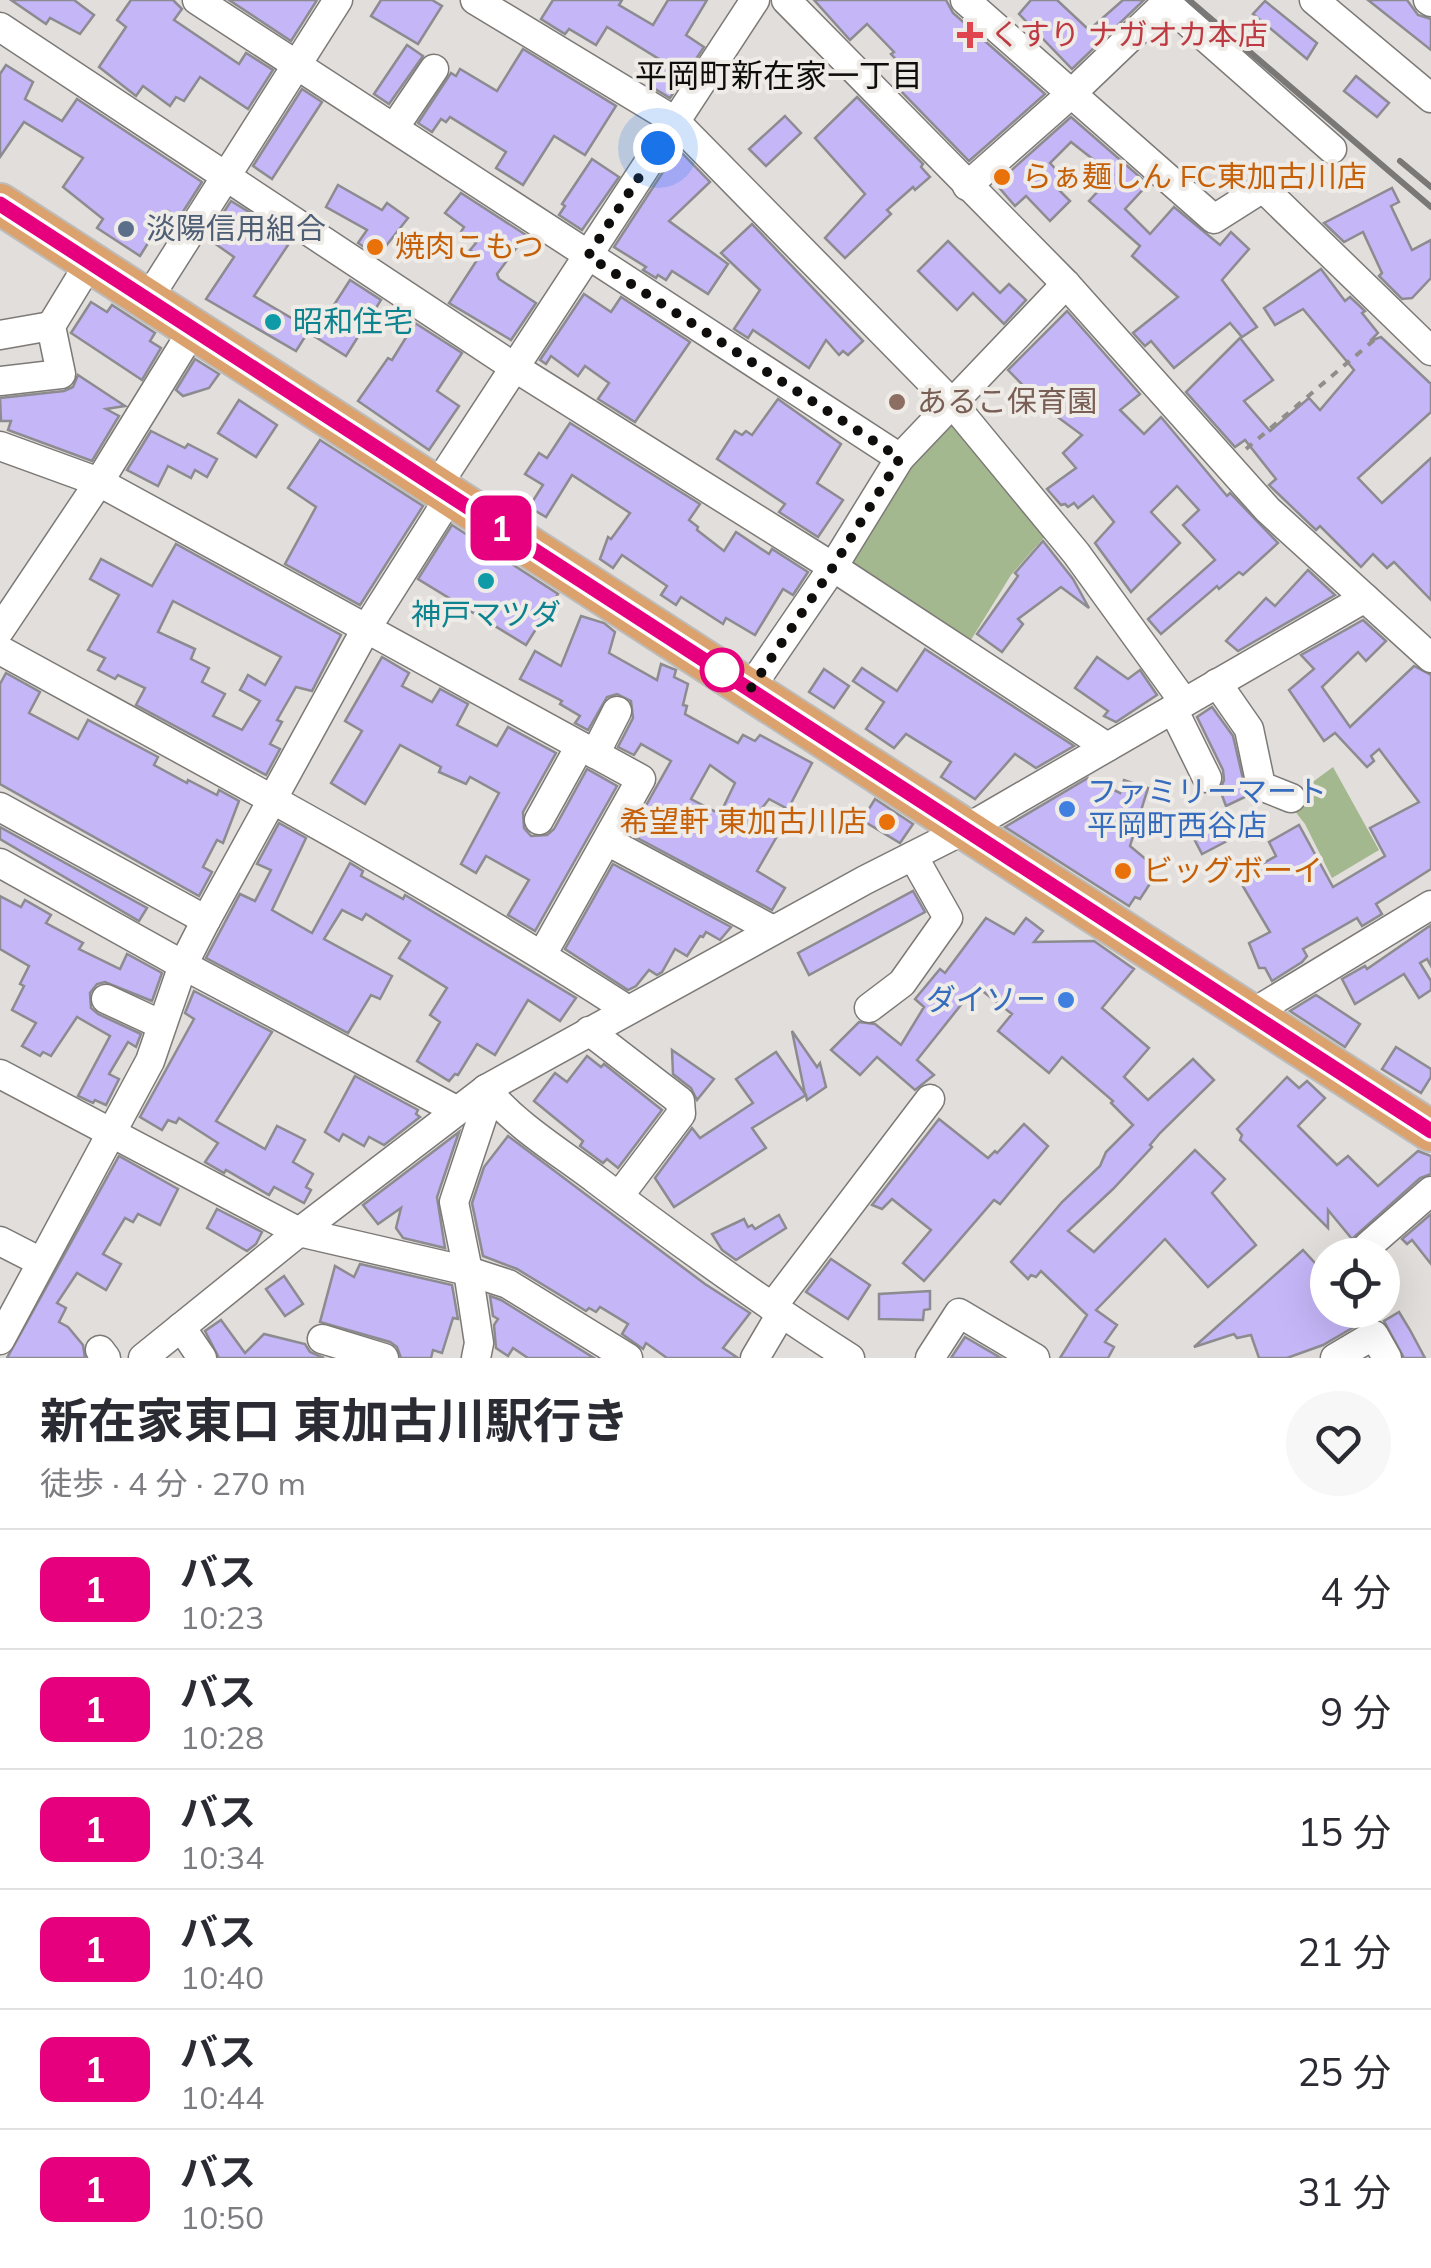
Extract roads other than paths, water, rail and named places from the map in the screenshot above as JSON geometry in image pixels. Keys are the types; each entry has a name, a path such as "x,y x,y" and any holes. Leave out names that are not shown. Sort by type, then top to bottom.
{"highway":[{"path":"0,204 1431,1131"}],"street":[{"path":"197,0 900,458"},
{"path":"148,299 338,0"},
{"path":"474,0 675,121 952,404 1076,552 1179,705 1207,778"},
{"path":"0,1340 150,1060 183,965 206,920 366,629 514,367 755,0"},
{"path":"786,0 1066,284 1268,510 1431,658"},
{"path":"965,0 1214,219 1263,188 1431,350"},
{"path":"1314,0 1431,98"},
{"path":"968,186 1071,94 1164,2 1332,149"},
{"path":"0,27 514,367 833,567 1106,747"},
{"path":"394,128 434,68"},
{"path":"0,381 61,374 51,326 90,262"},
{"path":"751,688 833,567 900,458 1066,284"},
{"path":"0,335 51,326"},
{"path":"0,630 99,482 194,328"},
{"path":"0,446 99,482 641,778 542,955"},
{"path":"143,1358 486,1089 773,930 964,830 1365,598"},
{"path":"0,650 274,800 542,955 628,1010"},
{"path":"1217,684 1249,729 1261,786 1291,798"},
{"path":"539,820 617,712"},
{"path":"0,807 206,920"},
{"path":"606,840 773,930"},
{"path":"869,1008 902,983 948,918 913,856"},
{"path":"0,863 456,1110"},
{"path":"1251,1014 1431,905"},
{"path":"106,998 162,1025"},
{"path":"589,1032 680,1101 682,1114 619,1196"},
{"path":"0,1074 299,1232 508,1284 628,1358"},
{"path":"486,1089 502,1108 619,1196 776,1311 850,1358"},
{"path":"476,1358 478,1343 468,1271 454,1202 485,1109 486,1089"},
{"path":"755,1358 776,1311 930,1099"},
{"path":"1377,1238 1431,1191"},
{"path":"0,1241 41,1262"},
{"path":"930,1358 959,1313 1035,1358"},
{"path":"181,1327 202,1358"},
{"path":"1334,1358 1374,1334 1387,1358"},
{"path":"322,1339 384,1358"}],"railway":[{"path":"1189,0 1431,207"},
{"path":"1400,161 1431,187"}],"place":[{"name":"くすり ナガオカ本店","path":"970,35"},
{"name":"らぁ麺しん FC東加古川店","path":"1002,177"},
{"name":"淡陽信用組合","path":"126,229"},
{"name":"焼肉こもつ","path":"375,247"},
{"name":"昭和住宅","path":"273,322"},
{"name":"あるこ保育園","path":"897,402"},
{"name":"神戸マツダ","path":"486,581"},
{"name":"ファミリーマート 平岡町西谷店","path":"1067,809"},
{"name":"希望軒 東加古川店","path":"887,822"},
{"name":"ビッグボーイ","path":"1123,871"},
{"name":"ダイソー","path":"1066,1000"}],"district":[{"name":"平岡町新在家一丁目","path":"779,76"}]}
